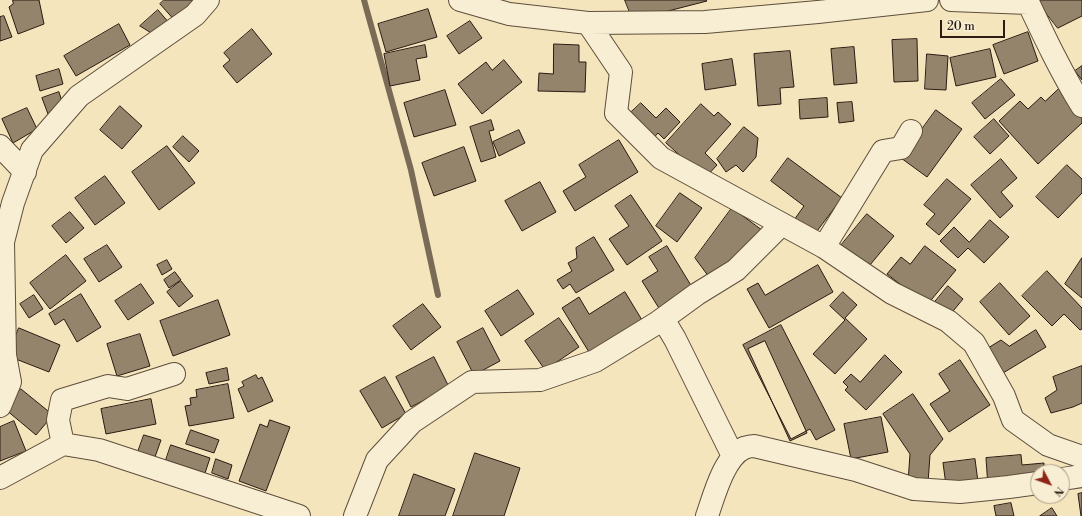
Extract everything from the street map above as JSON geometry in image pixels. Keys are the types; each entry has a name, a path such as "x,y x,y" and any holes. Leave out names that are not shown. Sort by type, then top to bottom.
{"street":[{"path":"0,406 10,382 2,356 3,242 13,203 32,150 79,96 195,16 208,0"},
{"path":"460,0 509,14 588,23 705,22 927,0"},
{"path":"509,14 528,0"},
{"path":"952,0 1028,1 1056,59 1082,106"},
{"path":"588,23 621,72 616,113 660,158 824,247 892,293 948,321 974,343 1004,396 1013,420 1048,445 1082,457"},
{"path":"824,247 883,151 901,148 911,131"},
{"path":"0,146 24,172"},
{"path":"355,516 377,460 412,422 472,382 540,380 595,361 657,323 697,294 736,270 782,224"},
{"path":"657,323 666,324 675,339 733,456"},
{"path":"63,444 58,420 62,400 108,386 128,389 174,374"},
{"path":"0,478 63,444 99,450 299,516"},
{"path":"707,516 723,472 733,456 744,448 754,446 856,470 914,489 960,492 1030,484"},
{"path":"1070,478 1082,476"}],"building":[{"path":"13,0 39,0 44,24 18,34 9,7 13,4"},
{"path":"164,0 202,0 177,23 160,4"},
{"path":"625,0 706,0 707,1 633,20"},
{"path":"1036,0 1082,0 1082,16 1058,28"},
{"path":"428,9 437,37 386,52 378,24"},
{"path":"158,10 170,24 156,36 140,26"},
{"path":"4,16 12,37 0,41 0,17"},
{"path":"470,21 482,38 459,54 447,36"},
{"path":"119,24 130,45 76,76 64,56"},
{"path":"252,29 272,54 237,83 223,66 230,60 224,53"},
{"path":"1028,32 1038,61 1004,74 993,45"},
{"path":"917,39 918,81 894,82 892,40"},
{"path":"554,44 579,45 579,62 586,62 585,92 538,91 539,73 553,74"},
{"path":"425,45 427,57 416,59 420,80 390,86 384,54"},
{"path":"854,47 857,83 834,85 831,49"},
{"path":"990,49 996,77 956,86 950,58"},
{"path":"790,51 794,87 780,88 781,104 758,106 754,54"},
{"path":"927,54 948,56 946,90 925,89"},
{"path":"732,59 736,85 705,90 702,64"},
{"path":"504,60 522,82 482,114 458,84 486,62 492,70"},
{"path":"1082,66 1082,80 1075,71"},
{"path":"59,69 63,84 40,91 36,76"},
{"path":"1001,79 1015,95 985,119 972,103"},
{"path":"1061,87 1082,110 1082,123 1038,164 999,121 1020,101 1028,109 1041,97 1045,101"},
{"path":"445,90 456,125 414,137 404,103"},
{"path":"59,92 64,108 48,114 42,98"},
{"path":"827,98 828,117 800,119 799,100"},
{"path":"852,102 854,121 839,123 837,103"},
{"path":"641,103 656,118 666,108 680,122 664,139 658,133 649,143 624,119"},
{"path":"701,104 714,116 718,112 731,124 705,153 717,165 705,178 666,143"},
{"path":"120,106 142,126 122,149 100,130"},
{"path":"27,108 37,129 13,143 2,119"},
{"path":"936,110 962,129 927,177 901,158"},
{"path":"994,119 1009,136 990,154 974,137"},
{"path":"491,120 494,130 489,131 496,157 481,162 470,127"},
{"path":"744,127 758,138 756,157 743,172 736,165 726,172 717,159"},
{"path":"519,130 525,143 499,156 493,142"},
{"path":"183,136 199,151 189,162 173,147"},
{"path":"619,140 638,172 575,211 563,191 586,177 579,165"},
{"path":"167,146 195,183 159,210 132,172"},
{"path":"464,147 476,181 434,196 422,163"},
{"path":"788,158 842,198 814,235 794,220 804,206 771,181"},
{"path":"1001,159 1017,178 1001,192 1013,206 1000,218 971,185"},
{"path":"1067,165 1082,179 1082,193 1058,218 1036,197"},
{"path":"105,176 125,203 95,225 75,198"},
{"path":"947,179 971,199 939,235 926,224 935,214 924,205"},
{"path":"540,182 556,212 522,231 505,201"},
{"path":"680,193 702,208 677,242 656,226"},
{"path":"631,195 662,241 627,265 609,239 629,226 615,206"},
{"path":"732,208 766,233 709,277 695,258"},
{"path":"70,212 84,228 66,243 52,226"},
{"path":"867,214 894,236 865,271 838,249"},
{"path":"990,220 1009,237 984,263 968,248 958,258 940,241 954,227 969,242"},
{"path":"594,237 614,270 576,293 570,284 563,289 557,280 572,271 568,263 577,258 576,248"},
{"path":"107,245 122,267 99,282 84,259"},
{"path":"667,246 695,292 662,313 642,281 658,271 649,257"},
{"path":"925,246 956,270 927,305 887,274 901,257 910,264"},
{"path":"66,255 86,281 50,309 30,283"},
{"path":"1082,258 1082,298 1065,284"},
{"path":"167,260 172,269 162,275 157,265"},
{"path":"818,265 833,292 769,328 747,289 758,283 765,295"},
{"path":"1047,271 1082,308 1082,329 1080,330 1064,314 1052,326 1022,296"},
{"path":"175,272 181,280 169,288 164,280"},
{"path":"181,281 193,296 179,307 167,292"},
{"path":"1000,283 1030,316 1009,335 980,302"},
{"path":"141,284 154,303 128,320 115,301"},
{"path":"948,286 963,299 949,316 934,303"},
{"path":"518,290 534,314 501,336 485,311"},
{"path":"625,292 645,325 592,357 562,308 579,297 589,314"},
{"path":"843,292 857,305 845,318 867,339 835,374 813,354 845,320 830,306"},
{"path":"81,294 101,327 77,342 64,319 55,325 49,314"},
{"path":"34,295 43,309 29,318 20,304"},
{"path":"218,300 230,335 173,356 160,321"},
{"path":"423,304 441,327 411,350 393,326"},
{"path":"559,318 579,347 545,370 525,341"},
{"path":"781,325 835,430 816,440 810,429 791,439 743,345"},
{"path":"19,328 60,345 49,372 8,356"},
{"path":"483,328 500,361 474,375 457,342"},
{"path":"1036,330 1046,347 1003,373 988,348 1001,340 1009,346"},
{"path":"140,334 150,366 117,376 107,344"},
{"path":"765,341 807,433 790,441 748,349"},
{"path":"885,355 902,372 866,410 845,390 848,387 843,382 851,374 860,382"},
{"path":"434,357 449,387 411,407 396,377"},
{"path":"960,360 990,405 949,432 930,404 950,391 939,374"},
{"path":"1082,366 1082,403 1051,413 1045,398 1057,390 1053,377"},
{"path":"227,368 229,380 209,384 206,373"},
{"path":"256,375 258,379 262,377 273,401 248,412 238,389 244,386 242,382"},
{"path":"385,377 406,414 382,428 360,391"},
{"path":"228,384 234,418 189,426 185,406 191,405 190,398 197,397 196,390"},
{"path":"21,389 53,415 36,435 5,409"},
{"path":"913,394 943,439 930,455 928,483 908,482 910,454 883,414"},
{"path":"151,399 156,424 106,434 101,409"},
{"path":"881,417 888,452 851,459 844,424"},
{"path":"270,420 290,427 266,491 239,481 260,424 267,427"},
{"path":"14,421 26,451 0,461 0,427"},
{"path":"191,430 219,440 214,453 186,444"},
{"path":"144,435 161,440 155,457 138,452"},
{"path":"171,445 210,458 205,473 166,460"},
{"path":"475,453 520,468 504,516 453,516"},
{"path":"1021,455 1022,465 1030,464 1030,480 988,487 986,458"},
{"path":"216,459 232,465 228,479 212,473"},
{"path":"975,459 978,482 946,485 943,463"},
{"path":"414,474 455,489 445,516 399,516"},
{"path":"1082,493 1082,516 1081,516 1078,494"},
{"path":"1011,503 1014,516 996,516 994,506"},
{"path":"1052,508 1057,516 1040,516"}],"waterway":[{"path":"364,0 411,170 438,295"}]}
